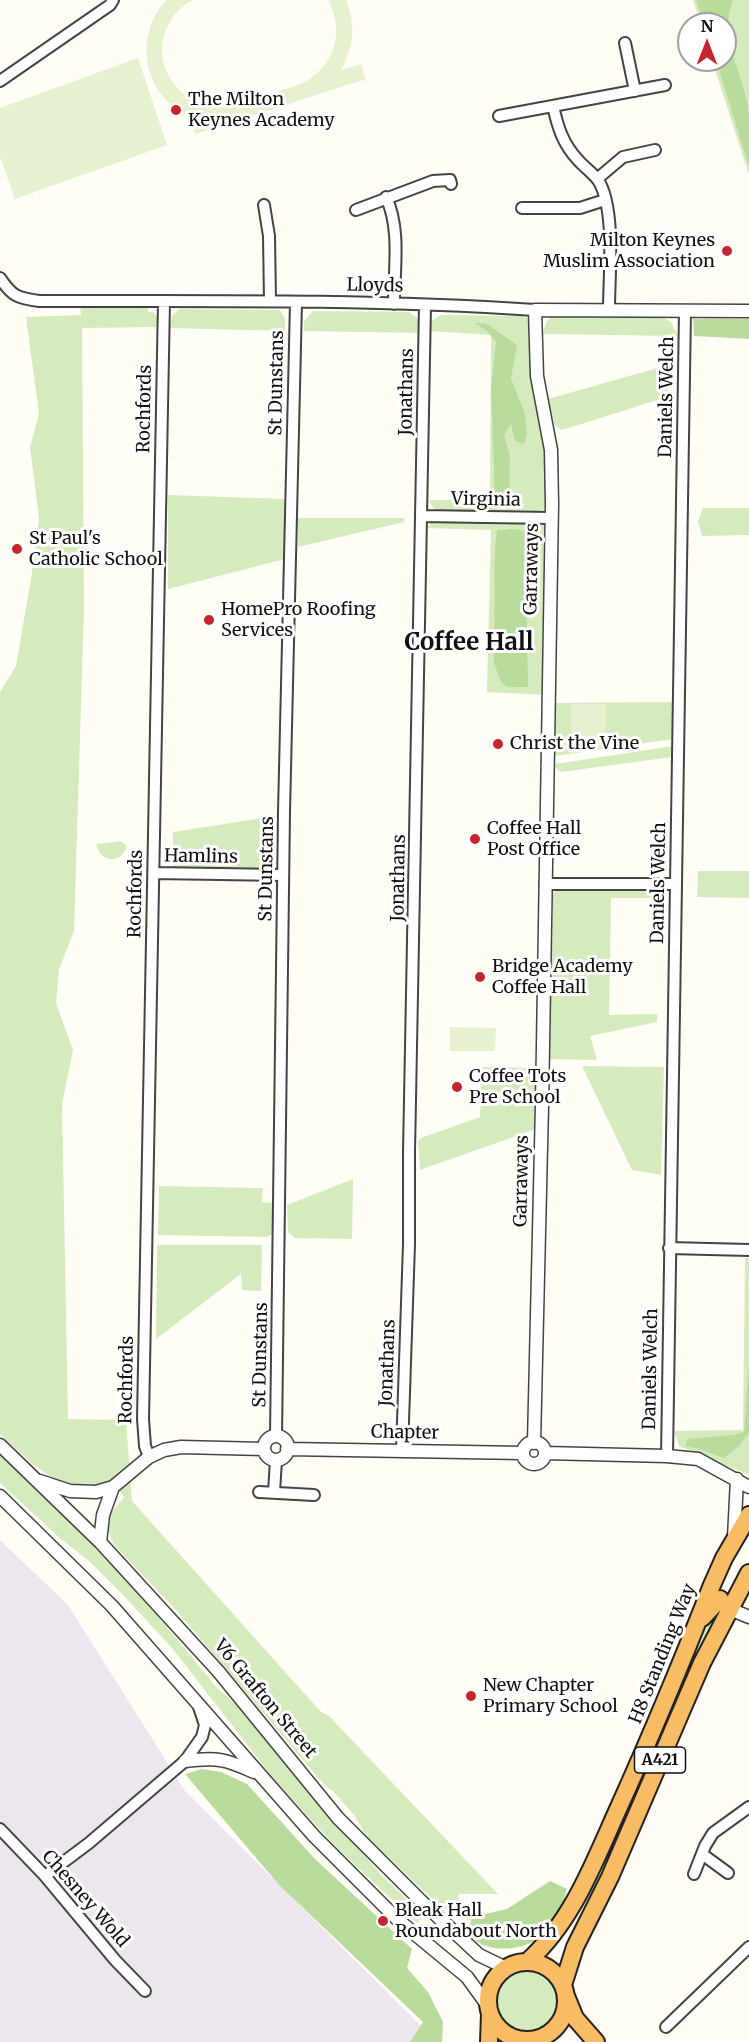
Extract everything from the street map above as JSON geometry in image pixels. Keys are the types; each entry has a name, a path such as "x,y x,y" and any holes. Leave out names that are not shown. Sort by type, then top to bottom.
{"highway":[{"name":"H8 Standing Way","path":"564,1990 575,1947 610,1877 702,1663 721,1597 724,1558 740,1527"},
{"name":"H8 Standing Way","path":"527,1962 551,1939 592,1867 645,1750 696,1626 721,1597 749,1573"},
{"name":"A421","path":"506,1968 527,1962"},
{"path":"527,1962 548,1968 557,1976 575,2018 596,2042"},
{"path":"489,2042 489,1995 492,1985 506,1968"},
{"name":"A421","path":"489,2010 495,2024 504,2033 526,2041 550,2039 566,2008 564,1990"}],"street":[{"path":"0,81 110,5 113,0"},
{"path":"625,43 635,91"},
{"path":"499,116 666,85"},
{"path":"553,106 559,133 567,148 597,179 605,200 610,221 609,309"},
{"path":"597,179 623,157 655,150"},
{"path":"356,210 433,181 450,180 451,184"},
{"path":"386,197 392,210 394,226 394,304"},
{"path":"522,208 580,208 605,200"},
{"path":"264,205 269,236 270,301"},
{"name":"Lloyds","path":"3,282 13,295 22,299 39,301 270,301 535,310 749,311"},
{"name":"Rochfords","path":"149,1457 145,1446 143,1419 164,301"},
{"name":"St Dunstans","path":"276,1436 284,875 296,303"},
{"name":"Jonathans","path":"402,1450 409,1244 425,305"},
{"name":"Garraways","path":"534,1443 551,518 551,450 537,376 535,310"},
{"name":"Daniels Welch","path":"667,1456 685,311"},
{"name":"Virginia","path":"421,516 551,518"},
{"name":"Hamlins","path":"154,873 284,875"},
{"path":"545,884 676,884"},
{"path":"669,1248 749,1250"},
{"path":"276,1436 285,1442 287,1449 282,1458 276,1460 266,1455 264,1449 266,1442 276,1436"},
{"path":"534,1443 540,1444 545,1453 541,1462 535,1464 525,1460 523,1453 528,1444 534,1443"},
{"name":"V6 Grafton Street","path":"0,1444 100,1542 218,1671 338,1818 479,1955 506,1968"},
{"path":"38,1480 80,1493 96,1492 113,1487 149,1457 164,1450 182,1447 264,1449"},
{"name":"Chapter","path":"287,1449 523,1453"},
{"path":"545,1453 698,1459 749,1487"},
{"path":"274,1492 276,1460"},
{"path":"736,1479 740,1527"},
{"path":"100,1542 103,1515 113,1487"},
{"path":"259,1492 314,1495"},
{"path":"0,1496 112,1605 314,1836 398,1920 467,1977 489,2010"},
{"path":"721,1597 749,1617"},
{"path":"45,1876 89,1843 185,1761 202,1737 205,1725 198,1704"},
{"path":"185,1761 212,1758 234,1763 258,1774"},
{"path":"694,1874 713,1833 749,1807"},
{"name":"Chesney Wold","path":"0,1829 45,1876 115,1960 145,1991"},
{"path":"702,1854 728,1873"},
{"path":"666,2027 749,1947"}],"shaded area":[{"path":"0,1540 68,1605 185,1791 423,2028 413,2042 0,2042"}],"green space":[{"path":"166,0 193,0 181,8 171,20 162,48 163,60 173,82 180,91 201,104 212,107 236,105 299,85 318,73 331,55 335,44 336,22 328,0 346,0 351,18 351,44 341,70 361,64 366,79 195,134 190,119 192,118 176,109 163,96 148,66 149,32 155,15"},
{"path":"693,0 749,0 749,175 716,72 737,72 737,12 697,12"},
{"path":"696,0 733,0 730,12 700,12"},
{"path":"138,58 167,145 15,199 0,157 0,108"},
{"path":"737,67 749,115 749,167 720,72 737,72"},
{"path":"80,307 148,308 148,312 156,315 159,327 82,328 84,606 74,931 59,969 56,1003 73,1050 62,1104 68,1419 126,1420 132,1501 321,1712 329,1716 498,1894 459,1894 457,1911 442,1908 367,1837 354,1815 333,1791 327,1788 176,1610 114,1545 108,1530 109,1516 124,1497 113,1483 96,1487 80,1487 65,1483 37,1467 0,1434 0,692 16,666 39,519 30,447 39,414 26,317 81,315"},
{"path":"179,309 280,310 285,318 285,331 170,328 172,316"},
{"path":"313,311 409,312 420,320 420,333 304,331 304,321"},
{"path":"441,315 522,316 527,318 531,326 547,441 547,508 541,511 442,511 432,507 430,500 490,500 491,335 428,331 430,322"},
{"path":"553,316 664,318 671,322 678,336 543,334 546,322"},
{"path":"693,319 749,319 749,339 694,336"},
{"path":"474,323 487,324 517,345 511,379 525,414 527,434 524,444 515,441 511,424 504,435 510,456 509,496 495,497 491,387 496,342 487,331"},
{"path":"668,365 667,397 562,430 555,426 548,399"},
{"path":"168,495 285,499 285,559 168,589"},
{"path":"703,508 749,508 749,535 702,536 698,521"},
{"path":"298,518 404,518 404,522 298,547"},
{"path":"434,520 542,522 547,528 544,695 487,692 491,530 427,528"},
{"path":"515,529 529,532 524,589 528,687 507,687 501,682 494,663 497,530"},
{"path":"673,702 673,739 555,756 556,703"},
{"path":"571,704 606,704 605,747 571,753"},
{"path":"673,746 672,757 561,772 555,767 555,764"},
{"path":"269,817 269,872 173,871 173,832"},
{"path":"121,841 127,846 116,859 102,855 96,844"},
{"path":"698,871 749,871 749,898 697,897"},
{"path":"655,888 656,898 611,898 609,1015 657,1014 657,1022 590,1036 597,1060 550,1059 553,894 557,889"},
{"path":"450,1027 496,1028 495,1051 450,1051"},
{"path":"582,1066 664,1067 661,1175 632,1170"},
{"path":"482,1067 537,1068 536,1124 533,1130 420,1170 418,1141 421,1138 480,1117"},
{"path":"353,1179 352,1239 295,1238 288,1232 287,1205"},
{"path":"159,1186 263,1188 262,1202 276,1203 274,1233 267,1237 158,1235"},
{"path":"157,1245 262,1245 261,1291 242,1290 241,1274 156,1339"},
{"path":"745,1258 749,1258 749,1475 679,1446 674,1431 743,1430"},
{"path":"749,1359 749,1433 739,1446 724,1458 686,1446 687,1439 744,1432"},
{"path":"0,1452 114,1564 219,1690 245,1712 381,1875 424,1916 417,1923 334,1845 274,1779 172,1648 122,1594 90,1562 61,1539 0,1483"},
{"path":"719,1611 721,1613 606,1872 598,1867 644,1771 705,1627 710,1617"},
{"path":"202,1769 221,1772 247,1784 315,1859 412,1949 407,1968 428,1992 443,2022 442,2042 410,2042 423,2022 279,1885 185,1774"},
{"path":"550,1881 567,1889 558,1917 550,1928 536,1940 519,1947 500,1948 482,1944 468,1933 472,1917 507,1909"},
{"path":"527,1968 544,1973 549,1977 553,1982 558,1999 553,2016 549,2021 544,2025 527,2030 510,2025 505,2021 501,2016 496,1999 501,1982 505,1977 510,1973"}],"place":[{"name":"The Milton Keynes Academy","path":"176,110"},
{"name":"Milton Keynes Muslim Association","path":"727,251"},
{"name":"St Paul's Catholic School","path":"17,549"},
{"name":"HomePro Roofing Services","path":"209,620"},
{"name":"Christ the Vine","path":"498,744"},
{"name":"Coffee Hall Post Office","path":"475,839"},
{"name":"Bridge Academy Coffee Hall","path":"480,977"},
{"name":"Coffee Tots Pre School","path":"457,1087"},
{"name":"New Chapter Primary School","path":"471,1696"},
{"name":"Bleak Hall Roundabout North","path":"383,1921"}],"district":[{"name":"Coffee Hall","path":"469,643"}]}
